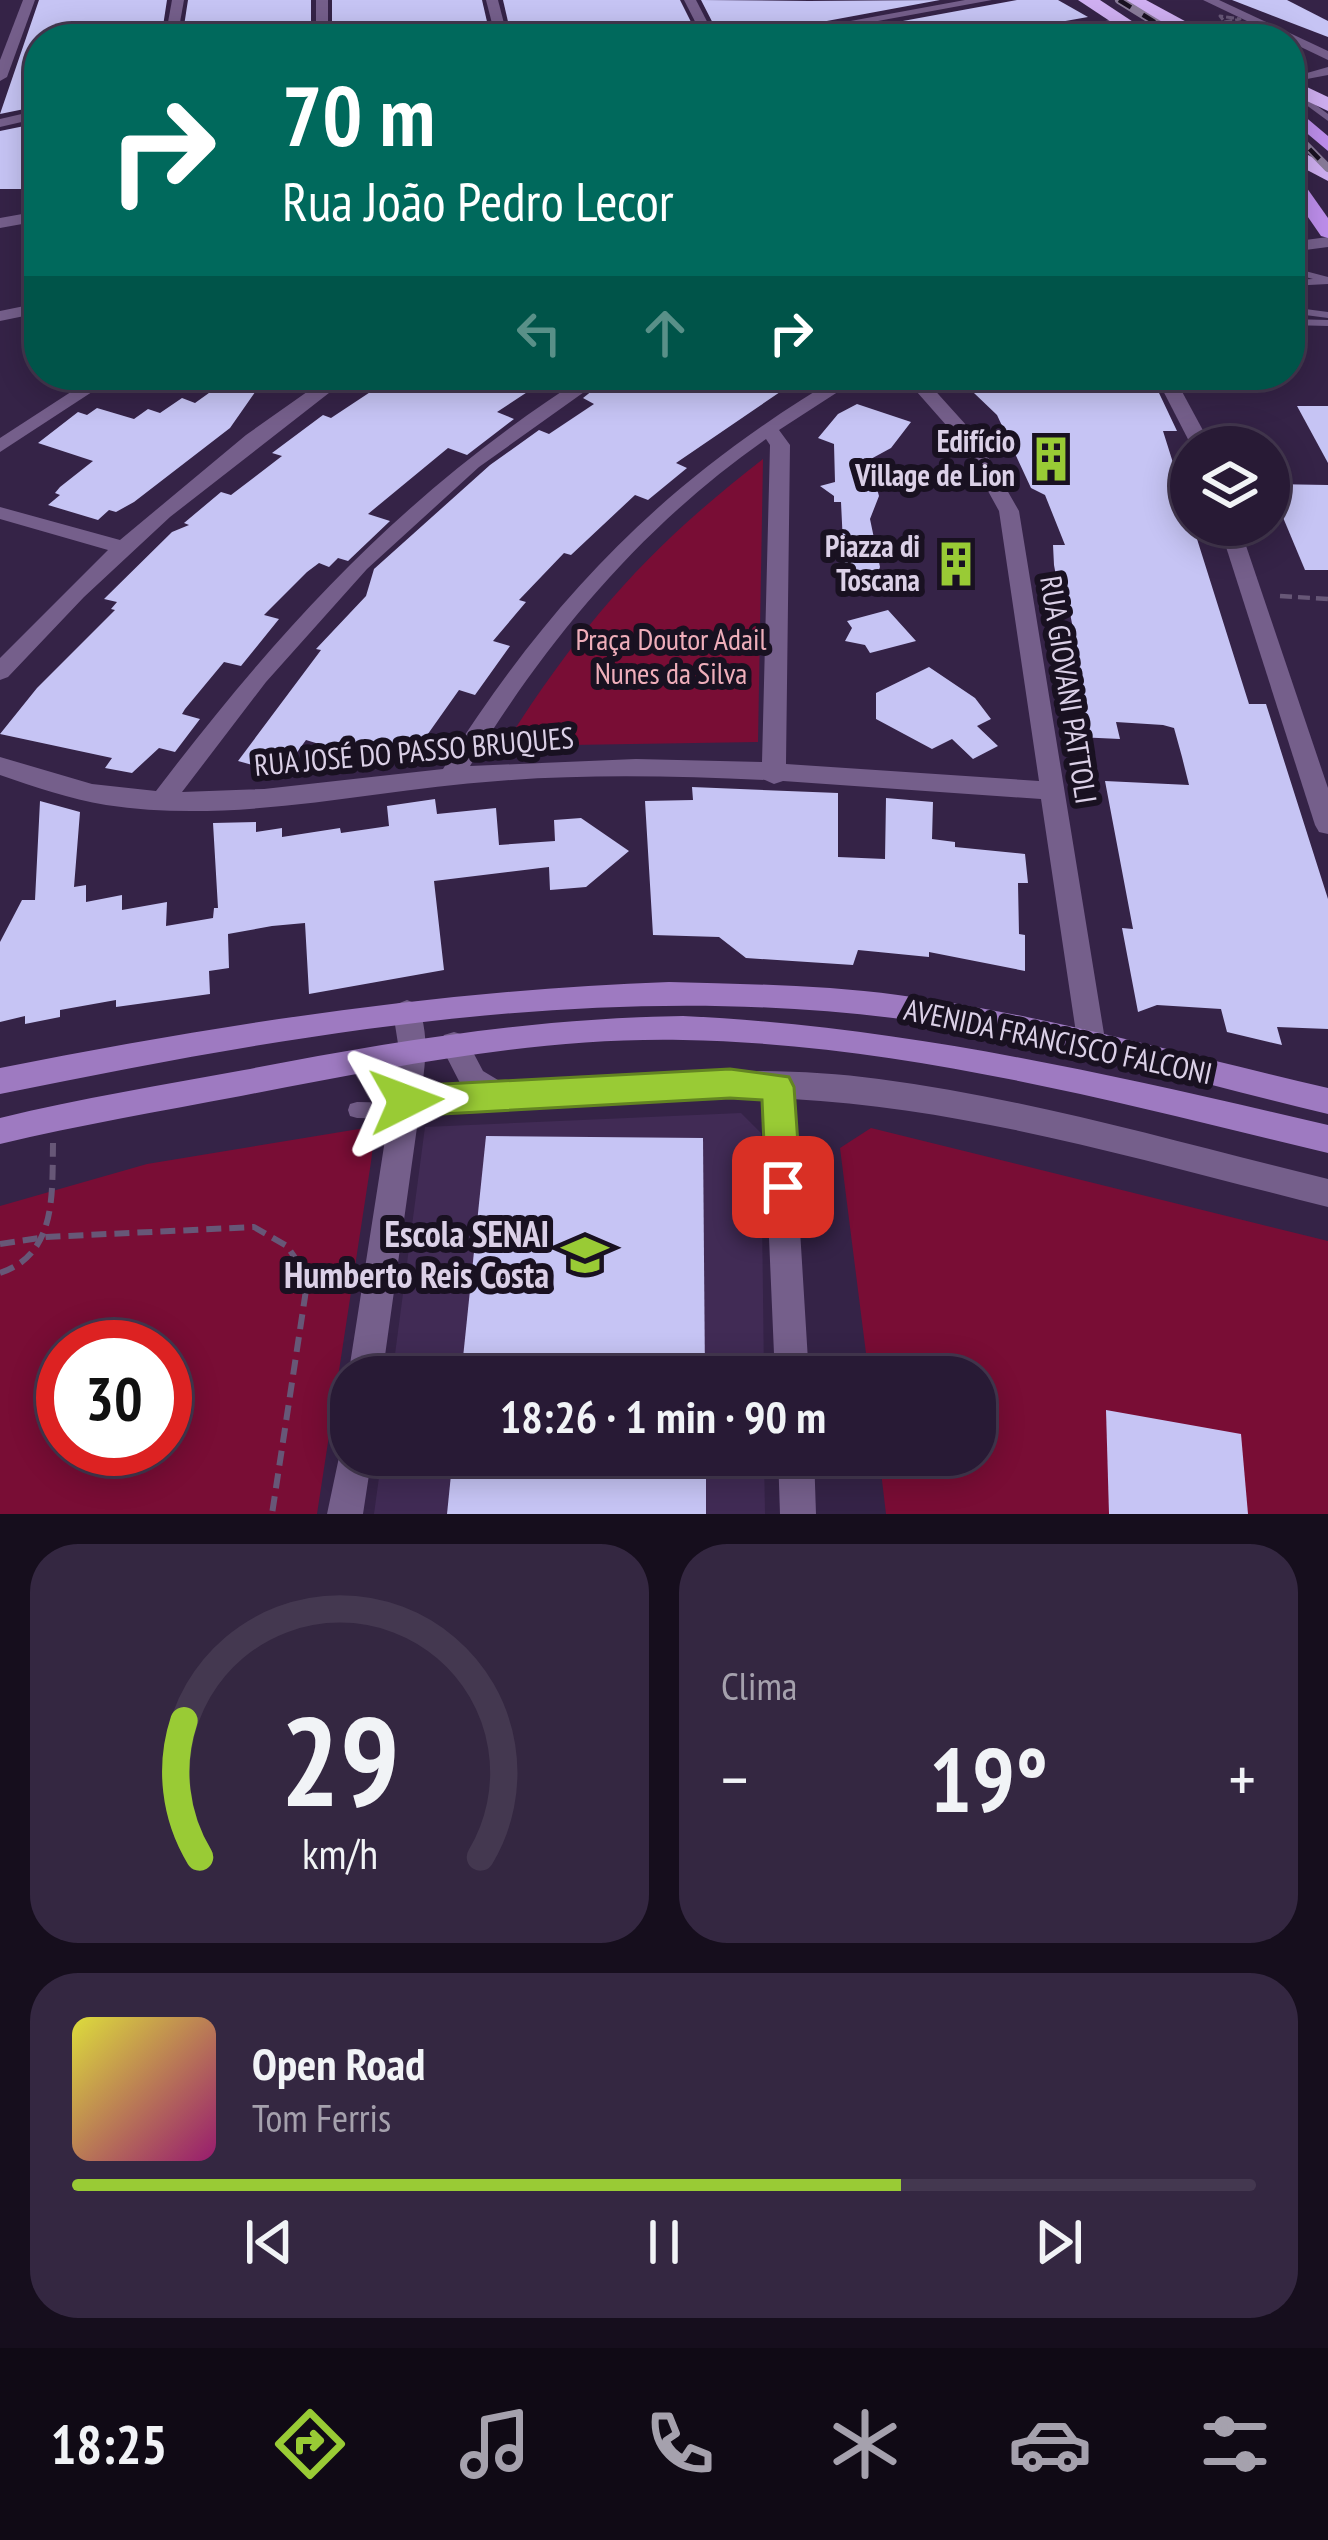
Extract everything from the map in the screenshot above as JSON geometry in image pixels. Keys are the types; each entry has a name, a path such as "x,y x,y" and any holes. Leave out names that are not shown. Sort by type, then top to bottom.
{"highway":[{"path":"1087,0 1127,24"},
{"path":"1129,0 1178,24"}],"main road":[{"path":"1129,0 1165,24"},
{"path":"1305,124 1328,146"},
{"path":"1305,199 1328,232"},
{"name":"AVENIDA FRANCISCO FALCONI","path":"0,1081 130,1054 533,997 742,994 892,1006 1092,1046 1328,1102"},
{"name":"AVENIDA FRANCISCO FALCONI","path":"413,1050 530,1033 682,1028 787,1034 1007,1063 1328,1139"},
{"path":"0,1131 413,1050"}],"street":[{"path":"0,77 4,52 29,0"},
{"path":"885,0 896,15"},
{"path":"844,24 986,0"},
{"path":"1209,0 1260,24"},
{"path":"1113,24 1124,22"},
{"path":"0,38 17,30"},
{"path":"0,446 87,390"},
{"path":"0,672 50,616 124,548 324,390"},
{"path":"164,799 250,681 350,571 488,448 576,390"},
{"path":"448,779 524,661 581,590 686,488 831,390"},
{"name":"RUA GIOVANI PATTOLI","path":"924,390 969,440 1009,511 1092,1046"},
{"path":"1172,390 1191,426"},
{"path":"769,429 780,445 774,775"},
{"path":"0,513 124,548"},
{"path":"1236,546 1328,825"},
{"name":"RUA JOSÉ DO PASSO BRUQUES","path":"0,766 76,789 164,799 265,798 496,772 645,768 1053,791"},
{"path":"368,1356 413,1050 407,1012"},
{"path":"454,1044 472,1080 501,1097"},
{"path":"405,1106 730,1083 877,1091 952,1104 1328,1193"},
{"path":"778,1087 791,1356"},
{"path":"345,1514 351,1476"},
{"path":"797,1476 798,1514"}],"lane":[{"path":"1305,93 1328,118"},
{"path":"356,1110 405,1106"}],"path":[{"path":"1214,24 1240,19 1220,16 1224,21"},
{"path":"1253,595 1328,598"},
{"path":"0,1274 16,1271 46,1237 54,1119"},
{"path":"0,1244 46,1237 254,1227 287,1246 308,1277 272,1514"}],"shaded area":[{"name":"Escola SENAI Humberto Reis Costa","path":"741,1113 761,1133 764,1356 395,1356 425,1127"},
{"path":"379,1476 764,1476 765,1514 374,1514"}],"green space":[{"name":"Praça Doutor Adail Nunes da Silva","path":"763,459 758,742 504,746 561,662 620,590 685,524"},
{"path":"365,1128 374,1137 341,1356 330,1356 330,1428 317,1514 0,1514 0,1206 147,1164"},
{"path":"871,1128 1328,1241 1328,1514 886,1514 881,1476 996,1476 996,1356 866,1356 840,1148"}],"building":[{"path":"39,0 167,0 163,24 31,24"},
{"path":"188,0 311,0 310,24 184,24"},
{"path":"332,0 482,0 488,24 332,24"},
{"path":"503,0 680,0 692,24 509,24"},
{"path":"701,0 940,0 810,24 713,24"},
{"path":"1017,0 1058,0 1088,17 1048,24 887,24"},
{"path":"1232,0 1287,0 1328,21 1328,37 1305,28 1305,24"},
{"path":"24,44 24,109 0,114"},
{"path":"24,126 24,189 0,189 0,131"},
{"path":"213,390 257,390 230,428 116,512 109,510 98,520 48,505 60,495 55,493 60,487 93,461 38,443 78,412 87,415 97,408 134,419 148,409 160,413 182,398 195,403"},
{"path":"373,390 530,390 497,412 514,419 467,455 448,448 368,514 390,521 348,561 338,558 329,567 319,563 264,615 279,619 241,666 224,662 185,709 182,714 200,719 175,752 159,748 132,773 105,768 112,758 0,734 37,688 115,610 111,609 117,602 104,599 172,532 189,525 184,523 221,492 231,495 282,456 272,453 323,415 331,418"},
{"path":"593,390 783,390 676,463 687,468 648,500 635,495 571,555 564,553 519,600 526,602 493,641 510,646 475,695 459,690 418,748 401,750 401,745 355,755 306,740 282,773 238,761 321,650 316,649 366,596 374,569 490,465 539,430 549,434 594,404 583,398"},
{"path":"1158,390 1175,426 1163,431 1170,453 1170,546 1199,546 1249,704 1266,704 1328,899 1328,1029 1277,1027 1282,1045 1227,1032 1221,1009 1157,1005 1138,1012 1122,928 1133,929 1105,781 1189,785 1174,728 1116,722 1120,739 1077,737 1063,659 1079,660 1065,587 1058,587 1054,565 1053,545 1065,545 1045,495 1031,488 997,415 974,393"},
{"path":"857,404 911,422 891,448 869,460 879,496 870,519 880,567 873,587 845,586 841,502 834,502 834,496 820,486 835,482 834,444 818,438 838,414"},
{"path":"1297,406 1328,406 1328,463"},
{"path":"1290,484 1328,485 1328,570 1305,570 1290,534"},
{"path":"888,610 916,641 870,653 865,645 845,641 852,628 847,621"},
{"path":"929,667 975,698 991,719 977,726 998,746 973,759 952,739 932,749 876,719 876,693"},
{"path":"692,787 838,793 838,857 885,859 886,798 933,802 932,839 955,842 955,847 1025,854 1028,883 1018,883 1025,971 929,952 929,957 858,950 853,965 746,958 719,937 653,935 645,801 693,800"},
{"path":"435,799 437,814 496,808 499,845 555,841 554,820 581,818 629,851 586,887 550,890 549,867 434,881 444,970 309,994 305,923 272,926 228,934 229,968 209,971 210,994 116,1007 116,1000 60,1010 60,1017 25,1024 25,1016 0,1022 0,942 22,900 35,900 40,801 80,812 74,887 86,885 86,902 122,895 122,910 167,902 166,926 213,918 218,908 213,823 256,822 256,832 282,828 282,837 340,828 341,833 389,826 387,806"},
{"path":"486,1136 703,1138 705,1356 463,1356"},
{"path":"1106,1410 1241,1434 1248,1514 1109,1514"},
{"path":"451,1476 706,1476 706,1514 447,1514"}],"railway":[{"path":"1119,0 1158,24"},
{"path":"1305,144 1328,168"}],"place":[{"name":"Edifício Village de Lion","path":"1051,459"},
{"name":"Piazza di Toscana","path":"956,564"},
{"name":"Escola SENAI Humberto Reis Costa","path":"585,1255"}],"route":[{"path":"406,1101 730,1083 778,1087 783,1187"}]}
